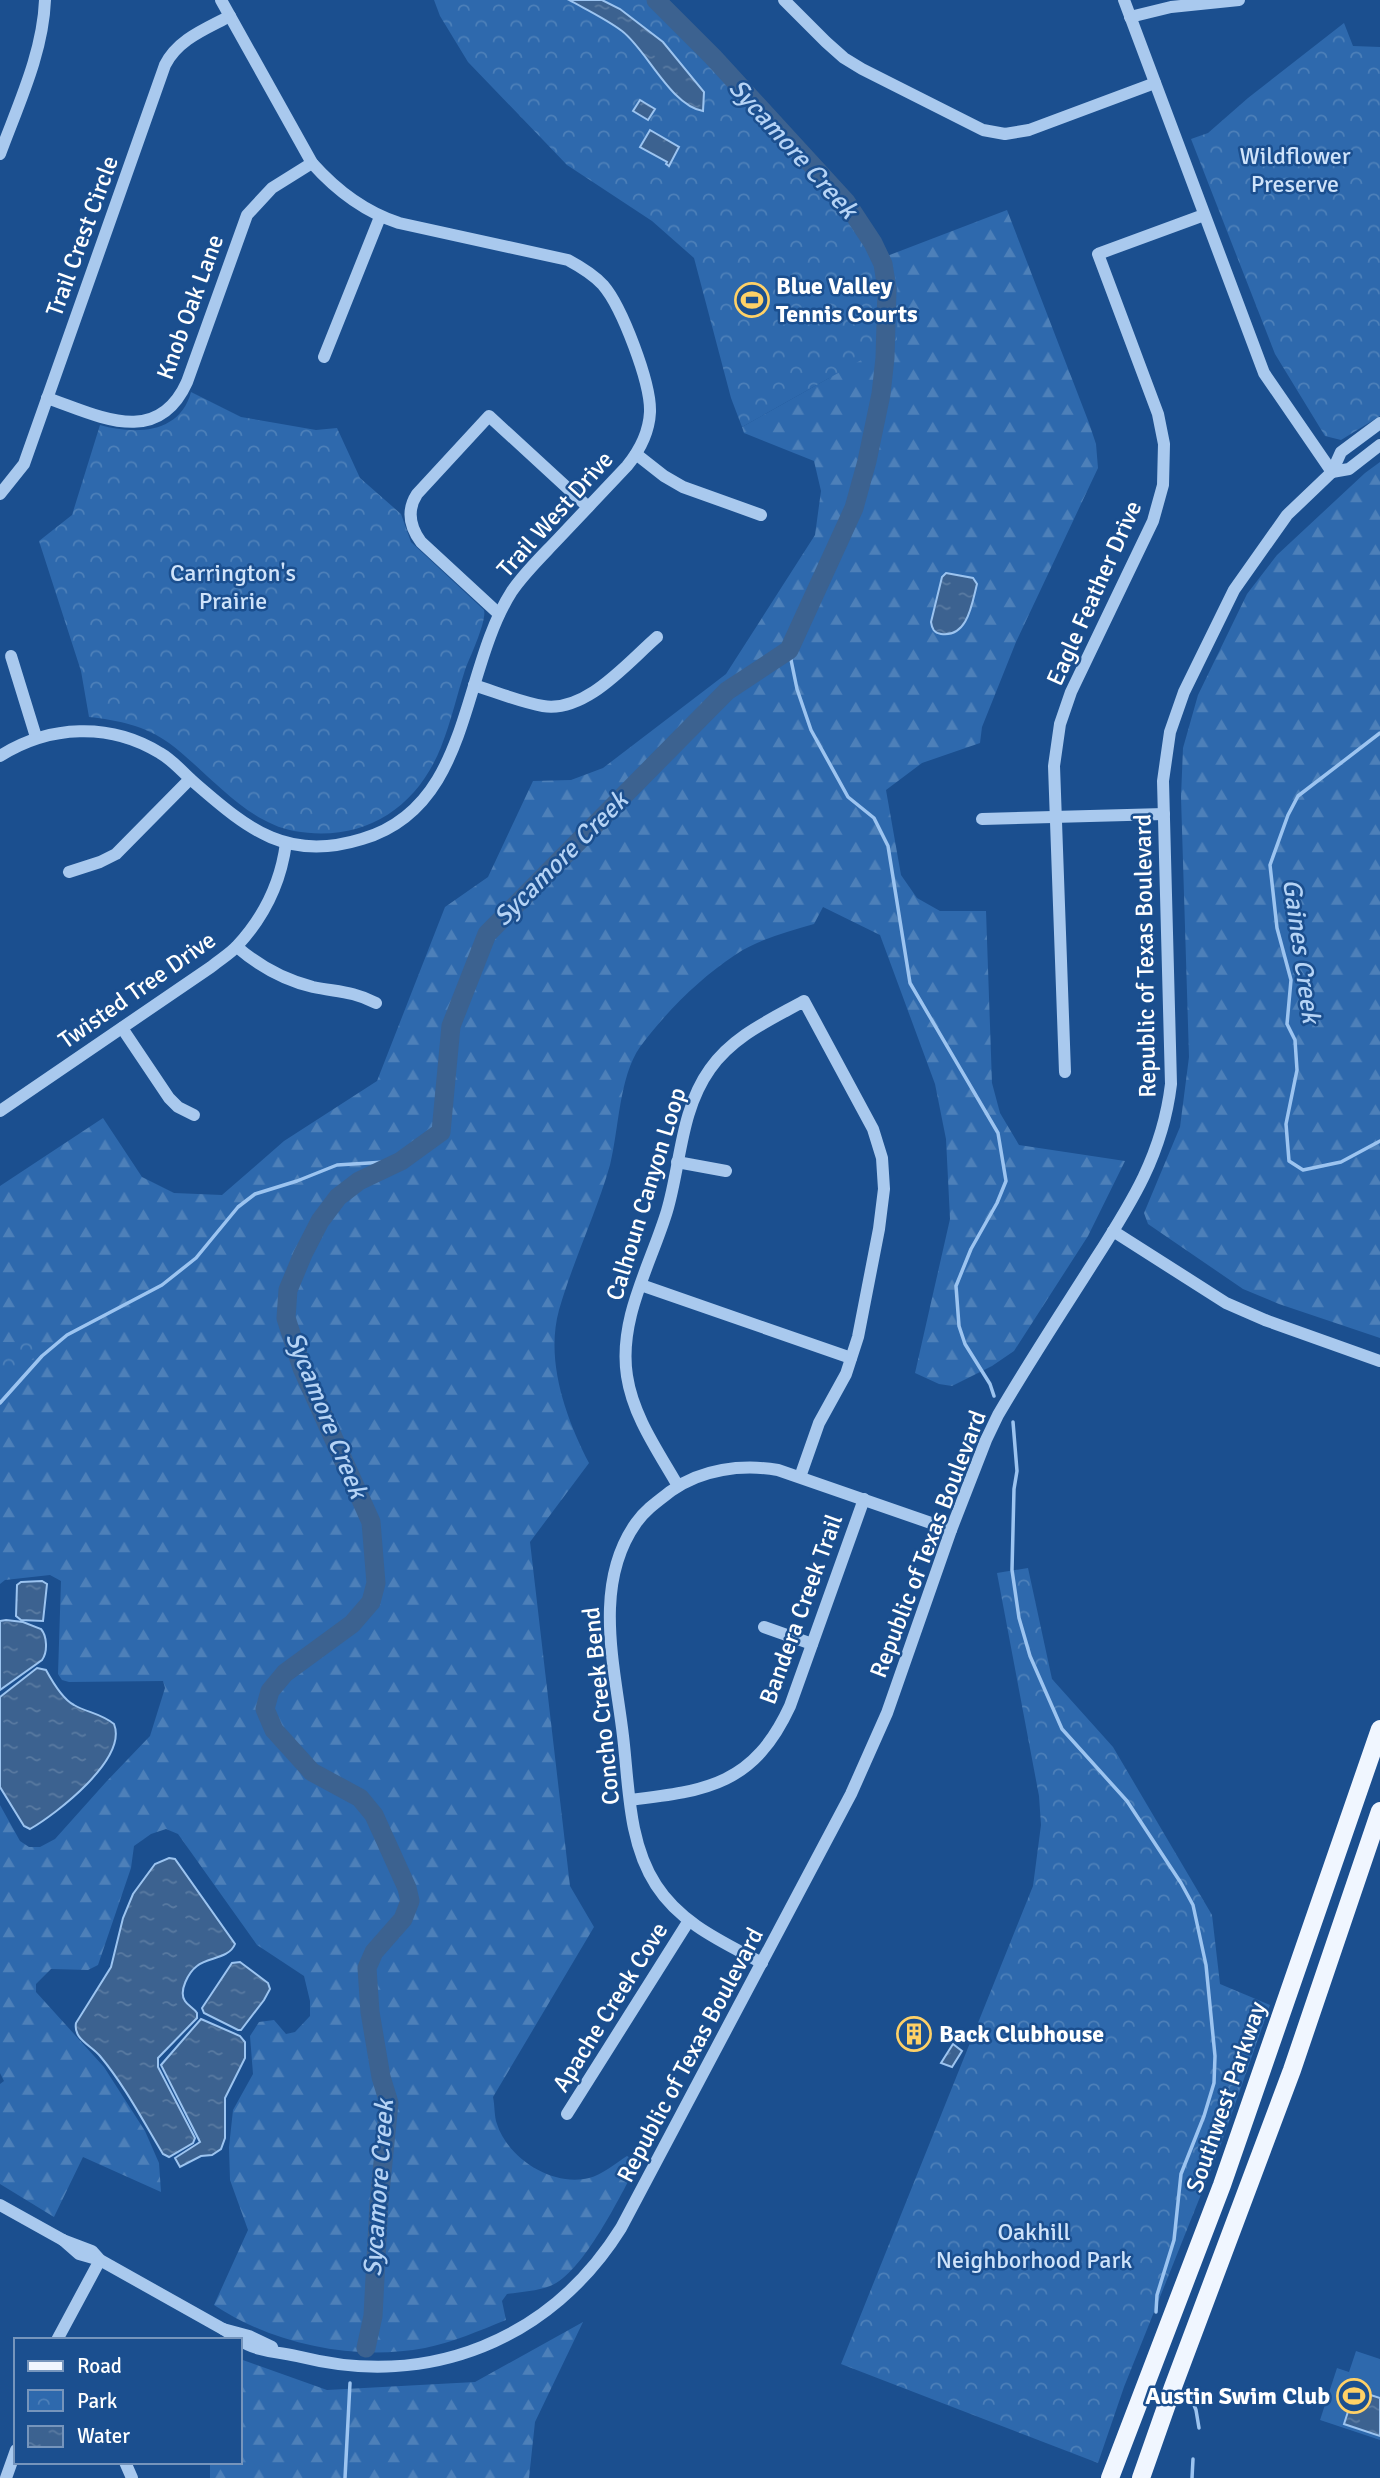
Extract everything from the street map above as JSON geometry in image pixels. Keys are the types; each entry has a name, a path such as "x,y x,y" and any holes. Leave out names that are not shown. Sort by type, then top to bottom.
{"main road":[{"name":"Southwest Parkway","path":"1110,2478 1222,2185 1380,1729"},
{"name":"Southwest Parkway","path":"1141,2478 1289,2077 1380,1811"},
{"path":"1130,2425 1156,2432"}],"street":[{"path":"0,154 34,57 42,28 45,0"},
{"name":"Trail West Drive","path":"0,756 36,737 78,730 123,736 162,754 248,827 286,843 326,846 363,839 389,828 412,811 430,792 446,767 499,614 514,589 636,454 648,430 650,414 645,380 612,297 587,270 568,260 422,229 380,217 336,187 312,163 222,0"},
{"path":"784,0 844,58 958,118 993,133 1029,130 1155,83"},
{"path":"1124,0 1264,373 1332,471"},
{"path":"1130,17 1171,7 1239,0"},
{"name":"Trail Crest Circle","path":"0,494 24,464 165,65 175,49 185,41 230,16"},
{"name":"Knob Oak Lane","path":"47,398 123,423 142,422 170,408 187,382 247,215 272,188 312,163"},
{"name":"Eagle Feather Drive","path":"1065,1072 1054,766 1060,724 1071,692 1153,521 1163,485 1164,444 1158,414 1098,254 1204,215"},
{"path":"324,357 380,217"},
{"path":"499,614 415,534 410,516 417,494 489,415 588,508"},
{"name":"Republic of Texas Boulevard","path":"242,2341 255,2348 323,2362 361,2366 394,2366 439,2360 474,2350 504,2338 557,2304 596,2264 621,2228 837,1822 871,1749 908,1655 951,1530 998,1415 1150,1167 1163,1128 1170,1092 1172,1053 1164,814 1165,758 1170,732 1184,692 1248,568 1287,515 1332,471 1341,452 1380,424"},
{"name":"Republic of Texas Boulevard","path":"1332,471 1349,469 1380,445"},
{"path":"636,454 683,487 761,515"},
{"path":"474,685 543,706 569,705 594,692 657,637"},
{"path":"11,656 36,737"},
{"path":"69,872 117,854 190,779"},
{"path":"982,819 1164,814"},
{"name":"Twisted Tree Drive","path":"0,1111 237,947 274,890 280,875 286,843"},
{"path":"237,947 262,966 289,979 312,986 350,991 376,1003"},
{"name":"Calhoun Canyon Loop","path":"678,1486 638,1415 626,1375 625,1341 633,1308 667,1210 691,1105 711,1067 739,1039 804,1001 867,1114 881,1158 884,1189 862,1319 851,1359 846,1374 819,1423 800,1477"},
{"path":"122,1028 169,1098 194,1115"},
{"path":"677,1162 726,1171"},
{"path":"1113,1231 1226,1303 1265,1320 1380,1361"},
{"path":"641,1285 851,1359"},
{"name":"Concho Creek Bend","path":"762,1963 688,1922 663,1896 647,1870 637,1840 630,1800 610,1619 612,1583 622,1549 636,1522 678,1486 714,1472 749,1467 778,1470 951,1530"},
{"name":"Bandera Creek Trail","path":"630,1800 694,1792 723,1782 745,1768 764,1749 790,1706 864,1499"},
{"path":"764,1627 812,1644"},
{"name":"Apache Creek Cove","path":"567,2114 688,1922"},
{"name":"Republic of Texas Boulevard","path":"0,2204 63,2240 92,2251 100,2260 237,2338"},
{"path":"58,2338 100,2260"},
{"name":"Republic of Texas Boulevard","path":"223,2329 249,2336 281,2352"},
{"path":"6,2478 14,2456"}],"green space":[{"path":"434,0 663,0 839,185 864,217 885,250 895,275 898,303 897,340 742,427 731,398 694,258 652,221 567,165 468,62 440,16"},
{"name":"Wildflower Preserve","path":"1344,23 1353,46 1380,47 1380,416 1341,440 1325,436 1275,354 1191,139 1208,133"},
{"path":"1007,210 1089,423 1096,444 1098,468 1016,642 982,727 980,743 922,763 886,790 901,875 917,898 940,911 986,911 992,1083 1000,1113 1019,1145 1125,1161 1088,1236 1014,1351 992,1366 952,1386 939,1384 915,1373 950,1219 946,1139 935,1084 880,935 823,907 814,924 763,940 722,964 684,997 640,1047 633,1059 624,1088 610,1165 565,1292 555,1329 556,1369 560,1389 589,1463 530,1542 570,1886 594,1927 493,2097 496,2121 503,2137 521,2159 547,2174 575,2180 599,2174 627,2156 638,2163 600,2232 575,2266 563,2279 550,2286 507,2294 502,2301 506,2320 446,2343 398,2352 343,2351 289,2340 237,2319 214,2305 248,2230 230,2180 229,2147 233,2110 253,2074 250,2036 259,2022 274,2020 286,2034 295,2032 310,2016 310,2001 304,1976 257,1945 178,1834 166,1829 151,1834 134,1846 131,1868 98,1965 88,1970 51,1969 36,1984 36,1992 104,2067 145,2131 159,2163 161,2192 83,2157 54,2217 0,2184 0,2084 4,2081 0,2073 0,1805 20,1841 29,1847 40,1847 55,1839 150,1736 165,1688 163,1681 62,1680 58,1674 61,1581 50,1575 5,1580 0,1584 0,1186 103,1118 142,1177 174,1193 222,1195 284,1141 377,1081 445,907 488,877 533,781 571,780 603,768 726,674 815,535 821,491 814,461 744,433 742,427 829,378 875,272 887,256"},
{"name":"Carrington's Prairie","path":"191,392 241,417 316,430 337,428 360,478 401,514 411,542 484,610 481,630 465,670 448,728 430,769 417,788 401,804 384,817 364,826 342,832 319,833 276,826 243,807 160,737 131,725 89,717 81,671 39,541 72,515 100,425 141,430 167,424 185,406"},
{"path":"1380,462 1380,1338 1243,1289 1148,1224 1144,1213 1180,1127 1189,1057 1181,797 1183,748 1198,695 1247,594 1277,555"},
{"path":"0,1342 47,1343 0,1394"},
{"name":"Oakhill Neighborhood Park","path":"1028,1568 1052,1679 1113,1747 1212,1915 1220,1984 1270,2005 1220,2147 1124,2387 1098,2463 841,2364 1033,1886 1041,1825 1039,1796 997,1573"},
{"path":"583,2322 535,2422 529,2478 210,2478 210,2464 242,2464 242,2360 327,2390 475,2382"},
{"name":"Austin Swim Club","path":"1356,2351 1380,2359 1380,2440 1320,2420 1337,2368 1349,2372"}],"water":[{"path":"569,0 602,0 620,9 663,42 704,92 703,111 680,99 622,31"},
{"path":"640,100 655,109 648,120 633,111"},
{"path":"650,130 679,147 669,166 667,162 640,147"},
{"path":"946,573 973,578 977,584 971,609 963,625 950,634 941,634 934,630 931,622 942,577"},
{"path":"42,1581 47,1584 43,1621 21,1620 16,1616 17,1585 21,1582"},
{"path":"0,1621 23,1622 41,1629 45,1636 46,1649 42,1660 0,1690"},
{"path":"37,1668 46,1670 65,1699 114,1724 115,1738 110,1753 87,1784 30,1829 24,1826 0,1787 0,1697"},
{"path":"169,1858 175,1859 235,1944 228,1952 202,1963 191,1973 185,1982 183,1997 197,2013 197,2018 158,2058 158,2067 195,2138 193,2143 169,2157 163,2154 109,2067 80,2038 76,2023 111,1967 123,1918 133,1894 155,1864"},
{"path":"240,1962 268,1983 270,1989 241,2030 238,2030 204,2013 202,2008 232,1963"},
{"path":"201,2019 240,2036 245,2042 245,2058 225,2098 225,2138 221,2149 180,2167 175,2158 200,2142 161,2065"},
{"path":"953,2044 962,2051 952,2067 941,2063"},
{"path":"1355,2390 1380,2398 1380,2436 1344,2424"}],"waterway":[{"name":"Sycamore Creek","path":"366,2348 373,2316 379,2202 389,2103 381,2077 370,2012 367,1968 374,1952 403,1919 410,1901 407,1888 374,1815 360,1798 312,1772 274,1730 265,1709 270,1691 285,1673 352,1624 371,1602 376,1583 371,1522 302,1368 286,1318 288,1290 320,1221 338,1197 359,1181 401,1161 441,1132 451,1026 487,934 727,691 789,650 854,508 881,394 887,289 883,264 873,243 846,202 713,57 656,0"},
{"path":"789,650 797,689 811,730 848,797 874,818 888,846 910,983 998,1133 1006,1181 971,1249 956,1286 959,1326 965,1344 990,1384 994,1396"},
{"name":"Gaines Creek","path":"1380,733 1298,796 1288,815 1270,865 1277,928 1291,980 1287,1024 1295,1040 1297,1070 1286,1124 1289,1161 1303,1170 1341,1162 1380,1141"},
{"path":"0,1403 42,1356 67,1335 162,1285 196,1258 238,1207 255,1194 337,1165 401,1161"},
{"path":"1013,1422 1017,1471 1012,1570 1019,1618 1030,1656 1062,1729 1127,1801 1181,1883 1193,1905 1206,1965 1215,2056 1214,2083 1181,2174 1174,2240 1157,2295 1156,2312"},
{"name":"Sycamore Creek","path":"345,2478 350,2383"},
{"path":"1187,2388 1196,2410 1199,2428"},
{"path":"1192,2478 1193,2459"}],"place":[{"name":"Blue Valley Tennis Courts","path":"752,300"},
{"name":"Back Clubhouse","path":"914,2034"},
{"name":"Austin Swim Club","path":"1354,2396"}]}
